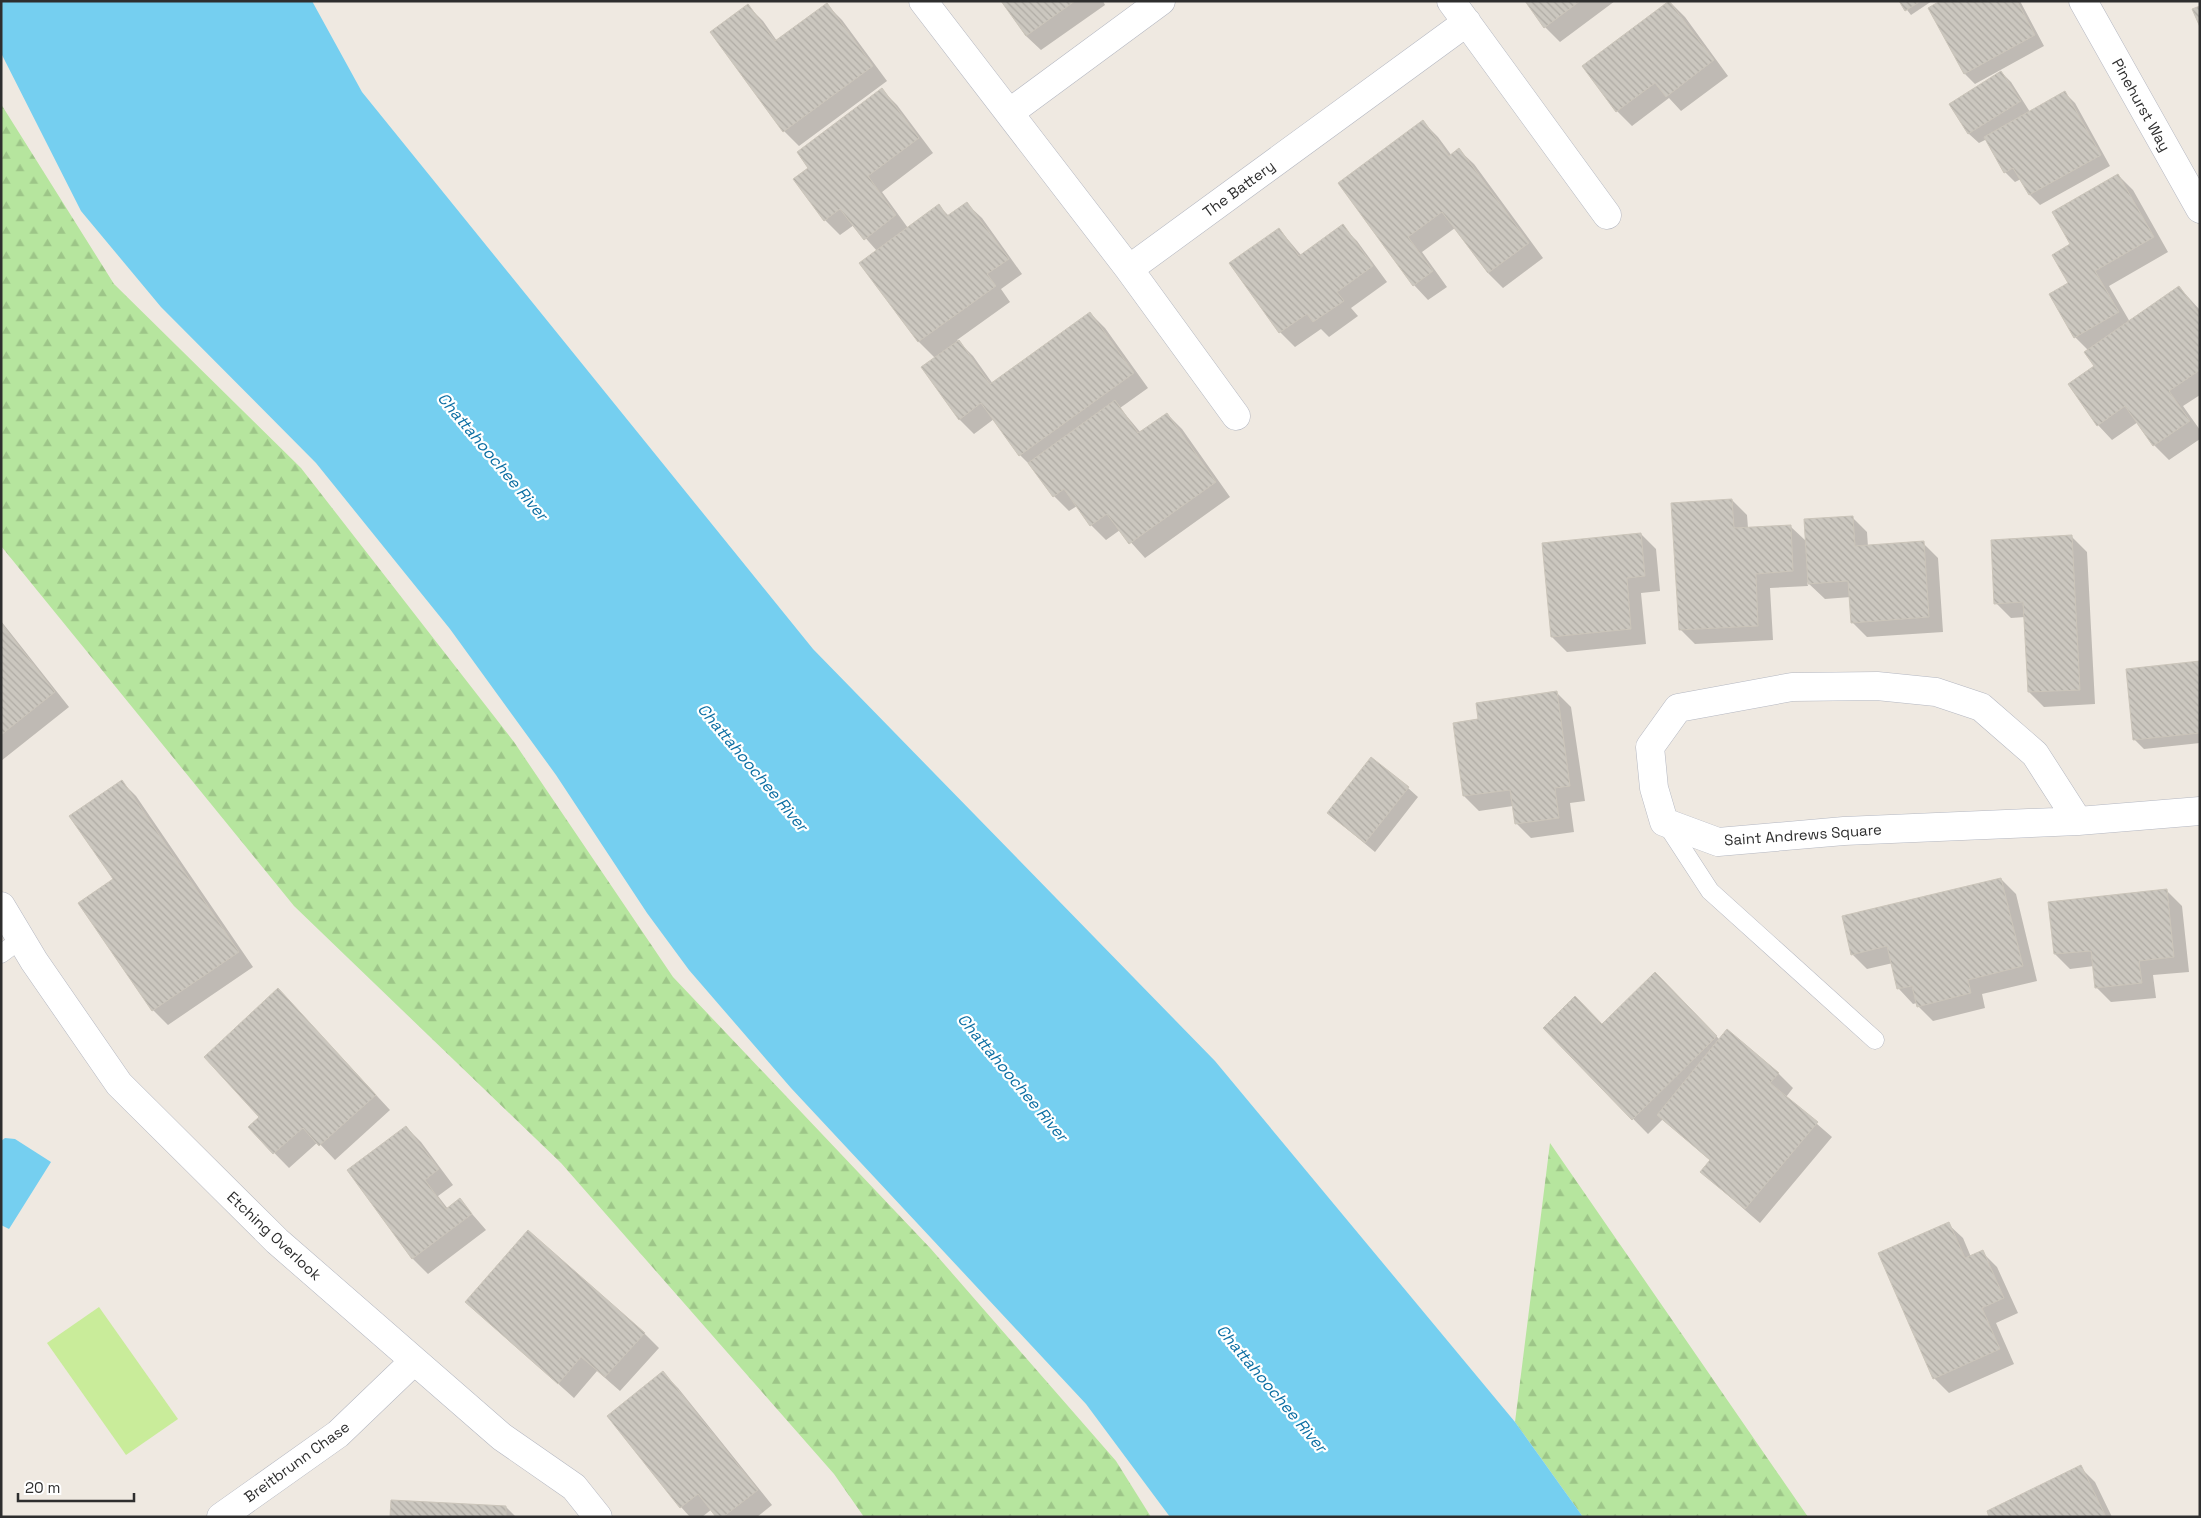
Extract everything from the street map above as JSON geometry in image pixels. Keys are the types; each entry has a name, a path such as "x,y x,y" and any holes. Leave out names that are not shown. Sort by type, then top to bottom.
{"street":[{"path":"923,1 1129,269 1236,416"},
{"path":"1009,113 1161,1"},
{"name":"Pinehurst Way","path":"2083,1 2200,209"},
{"name":"The Battery","path":"1129,269 1459,12 1607,215"},
{"path":"1664,822 1654,788 1650,747 1678,708 1792,686 1877,686 1936,692 1981,707 2035,754 2078,821"},
{"name":"Saint Andrews Square","path":"1664,822 1718,842 1844,831 2078,821 2200,810"},
{"name":"Etching Overlook","path":"1,906 11,946 34,961 118,1084 276,1242 502,1437 574,1487 598,1517"},
{"name":"Breitbrunn Chase","path":"220,1517 338,1434 414,1362"}],"lane":[{"path":"1664,822 1710,891 1875,1040"}],"green space":[{"path":"1,104 114,284 301,468 514,742 673,977 931,1249 1116,1461 1151,1517 864,1517 834,1474 561,1163 294,906 1,546"},
{"path":"1550,1143 1808,1517 1583,1517 1515,1422"},
{"path":"99,1307 178,1419 126,1455 47,1343"}],"water":[{"name":"Chattahoochee River","path":"1,1 312,1 362,92 813,649 1215,1061 1515,1422 1583,1517 1170,1517 1086,1404 791,1088 689,970 647,913 556,775 450,629 316,463 161,307 81,211 1,53"},
{"path":"5,1138 15,1139 51,1162 9,1229 1,1225 1,1141"}],"building":[{"path":"1001,1 1075,1 1026,36"},
{"path":"1525,1 1580,1 1544,28"},
{"path":"1669,1 1714,60 1666,97 1655,83 1616,112 1582,66"},
{"path":"1899,1 1921,1 1905,11"},
{"path":"1940,1 2017,1 2035,35 1964,74 1928,8"},
{"path":"827,3 873,66 783,132 710,32 748,4 775,41"},
{"path":"2200,6 2200,27 2192,9"},
{"path":"2001,71 2021,101 1968,134 1949,104"},
{"path":"882,88 919,138 868,176 896,215 864,240 840,209 824,221 793,179 808,168 797,152"},
{"path":"2065,91 2101,155 2029,195 2013,168 2004,173 1984,137"},
{"path":"1423,120 1449,156 1459,148 1529,243 1488,273 1442,212 1408,237 1433,271 1413,286 1338,183"},
{"path":"2118,174 2154,237 2095,271 2119,312 2074,338 2049,294 2068,283 2052,255 2070,244 2052,212"},
{"path":"967,202 1009,259 987,274 996,286 918,342 859,263 939,204 947,216"},
{"path":"1343,224 1373,266 1337,292 1344,301 1313,322 1307,314 1279,333 1229,263 1279,228 1299,256"},
{"path":"2179,286 2200,315 2200,370 2169,391 2190,421 2153,446 2125,406 2097,426 2068,384 2094,366 2084,352"},
{"path":"1090,312 1134,373 1019,456 981,403 959,420 921,367 959,340 990,384"},
{"path":"1115,400 1138,433 1167,413 1216,482 1129,544 1107,514 1090,526 1064,489 1053,497 1028,463"},
{"path":"1732,499 1734,528 1791,525 1793,571 1756,574 1758,626 1679,630 1671,503"},
{"path":"1853,516 1855,546 1924,541 1929,617 1851,623 1848,581 1808,584 1804,519"},
{"path":"1641,533 1645,576 1627,578 1631,629 1551,637 1542,543"},
{"path":"2072,535 2080,690 2028,692 2023,602 1994,604 1991,540"},
{"path":"1,623 55,692 1,735"},
{"path":"2200,661 2200,733 2133,740 2126,669"},
{"path":"1557,691 1570,786 1555,788 1559,818 1515,824 1510,790 1463,796 1453,723 1478,719 1476,703"},
{"path":"1371,757 1409,787 1365,843 1327,813"},
{"path":"122,780 239,952 152,1011 78,903 113,879 69,816"},
{"path":"2001,878 2023,966 1968,980 1971,993 1917,1007 1912,986 1897,989 1887,946 1851,955 1842,916"},
{"path":"2167,889 2174,957 2139,961 2142,983 2095,988 2091,951 2054,954 2048,902"},
{"path":"1655,972 1717,1036 1632,1120 1543,1028 1575,996 1602,1024"},
{"path":"278,988 376,1095 319,1146 303,1128 273,1154 248,1127 259,1117 204,1057"},
{"path":"1727,1029 1779,1073 1770,1083 1818,1122 1745,1209 1700,1172 1710,1160 1657,1115"},
{"path":"406,1126 439,1169 425,1180 446,1209 460,1198 472,1214 412,1259 347,1170"},
{"path":"1949,1222 1965,1258 1983,1250 2004,1298 1982,1308 2000,1349 1933,1379 1878,1253"},
{"path":"528,1230 645,1333 605,1377 581,1357 558,1384 465,1302"},
{"path":"663,1371 758,1490 723,1517 716,1517 698,1494 680,1508 607,1416"},
{"path":"2081,1465 2106,1517 1989,1517 1987,1511"},
{"path":"391,1500 506,1506 506,1517 390,1517"}]}
